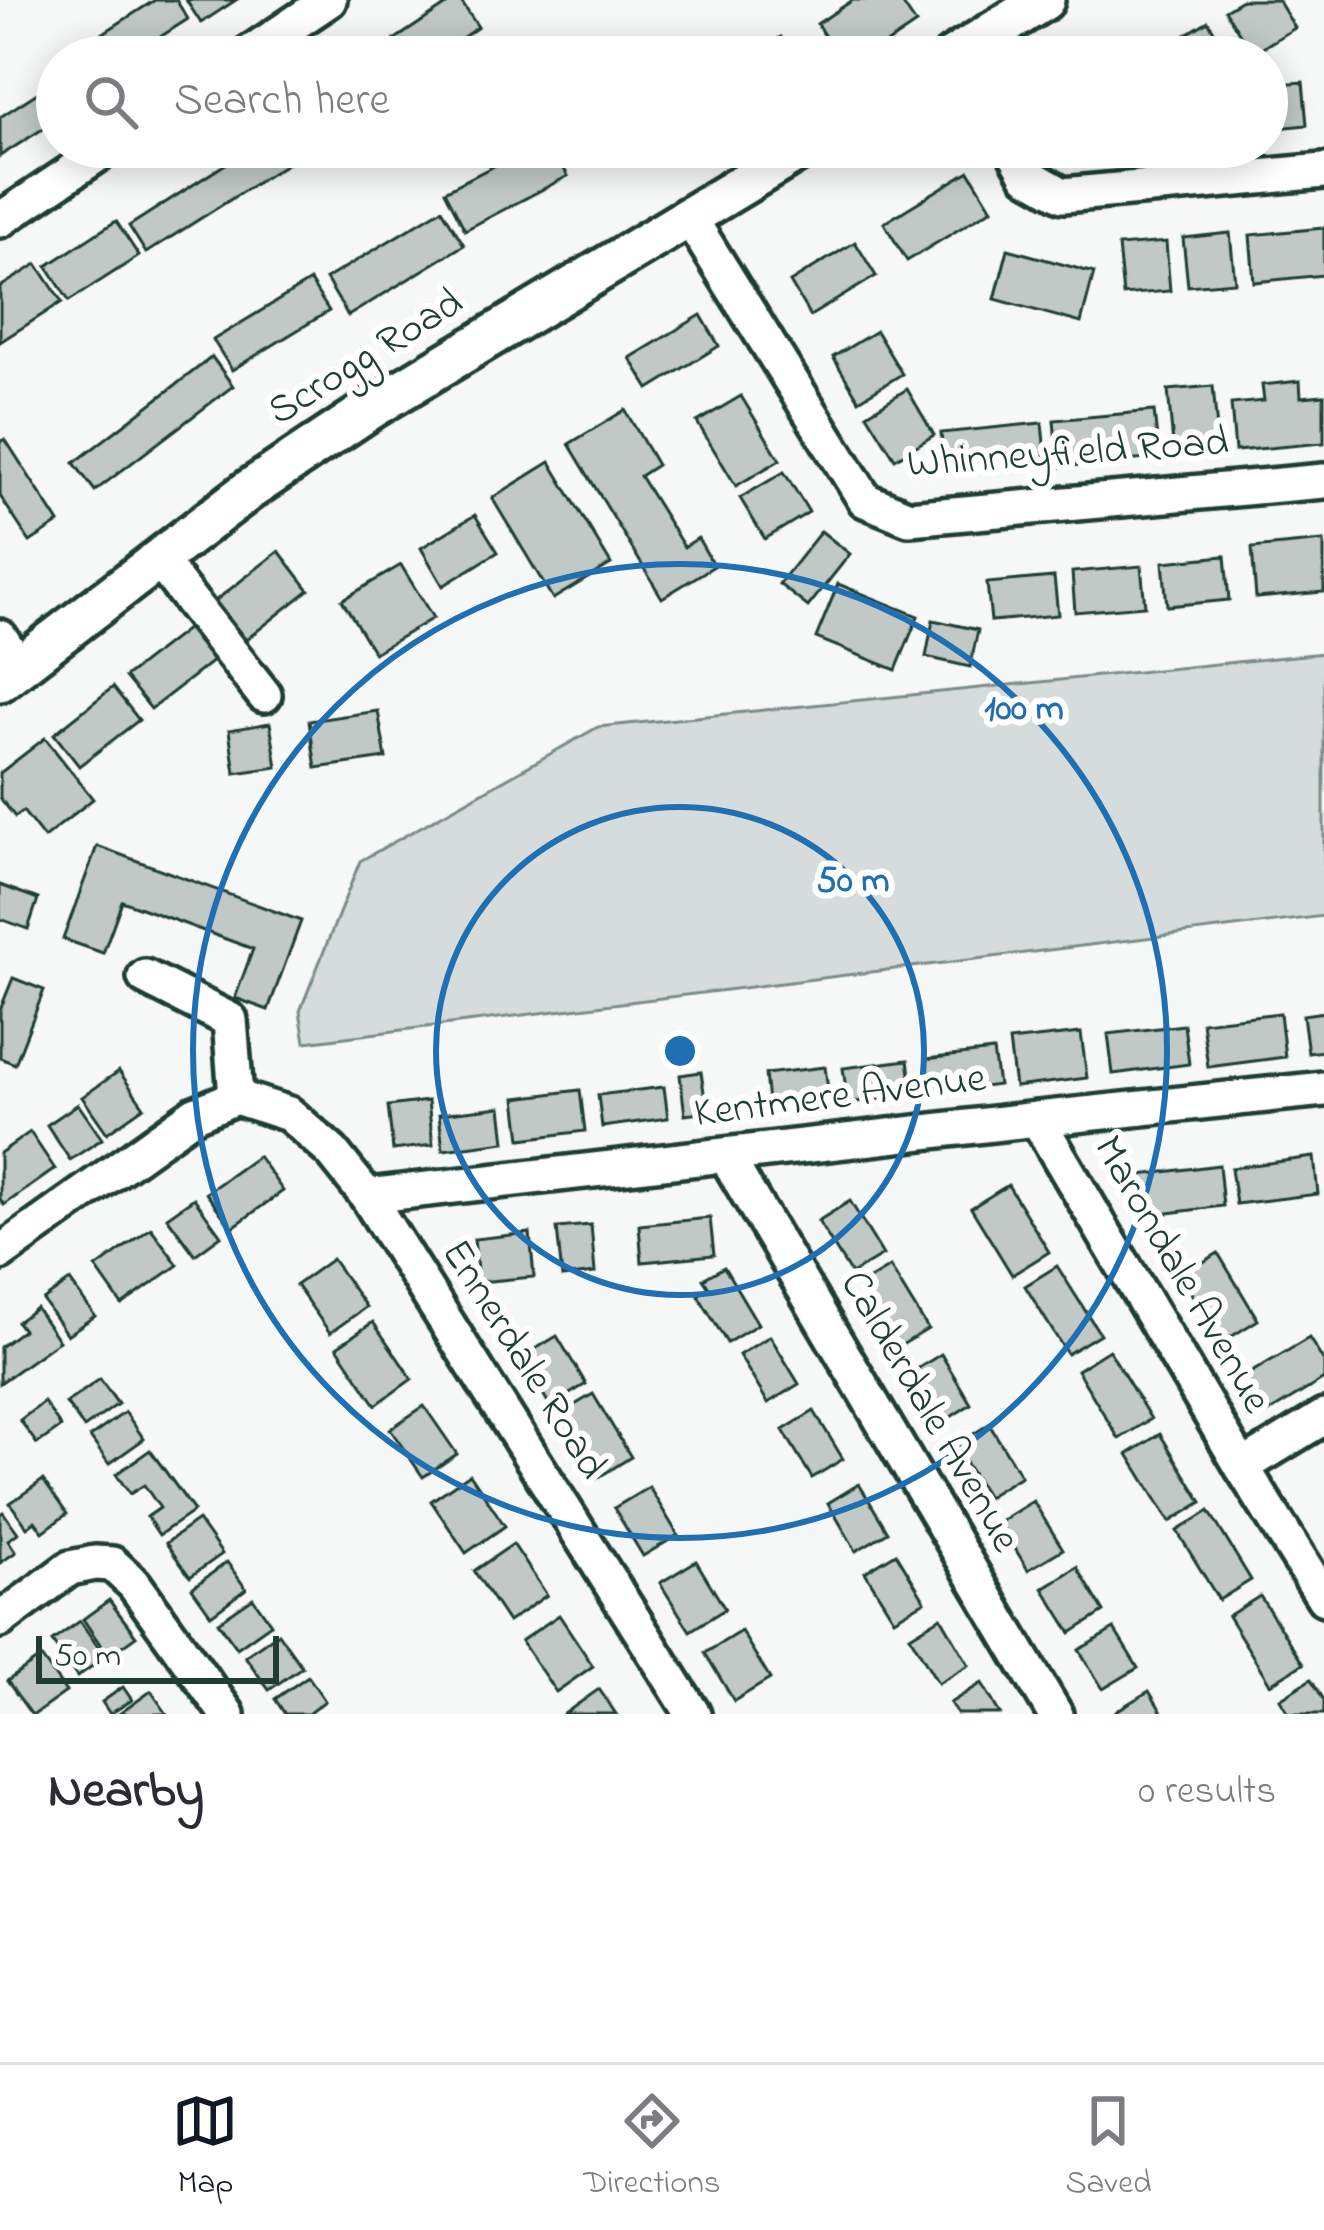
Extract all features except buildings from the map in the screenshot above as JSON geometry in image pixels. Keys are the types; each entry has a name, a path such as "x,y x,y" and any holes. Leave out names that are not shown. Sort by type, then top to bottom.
{"street":[{"path":"275,36 329,0"},
{"path":"989,36 1044,0"},
{"path":"0,220 78,168"},
{"name":"Scrogg Road","path":"6,661 372,408 770,168"},
{"path":"1024,168 1064,195 1324,171"},
{"name":"Whinneyfield Road","path":"689,217 865,500 909,518 1324,481"},
{"path":"158,559 264,694"},
{"path":"0,1252 195,1114 236,1097 230,1020 146,977"},
{"name":"Kentmere Avenue","path":"367,1196 1324,1089"},
{"name":"Ennerdale Road","path":"236,1097 289,1114 332,1152 367,1196 693,1714"},
{"name":"Marondale Avenue","path":"1037,1119 1324,1598"},
{"name":"Calderdale Avenue","path":"727,1156 1055,1714"},
{"path":"1242,1467 1324,1417"},
{"path":"0,1620 70,1568 112,1564 134,1584 227,1714"}],"shaded area":[{"path":"1324,653 1324,916 305,1042 300,1011 360,861 598,727"}]}
